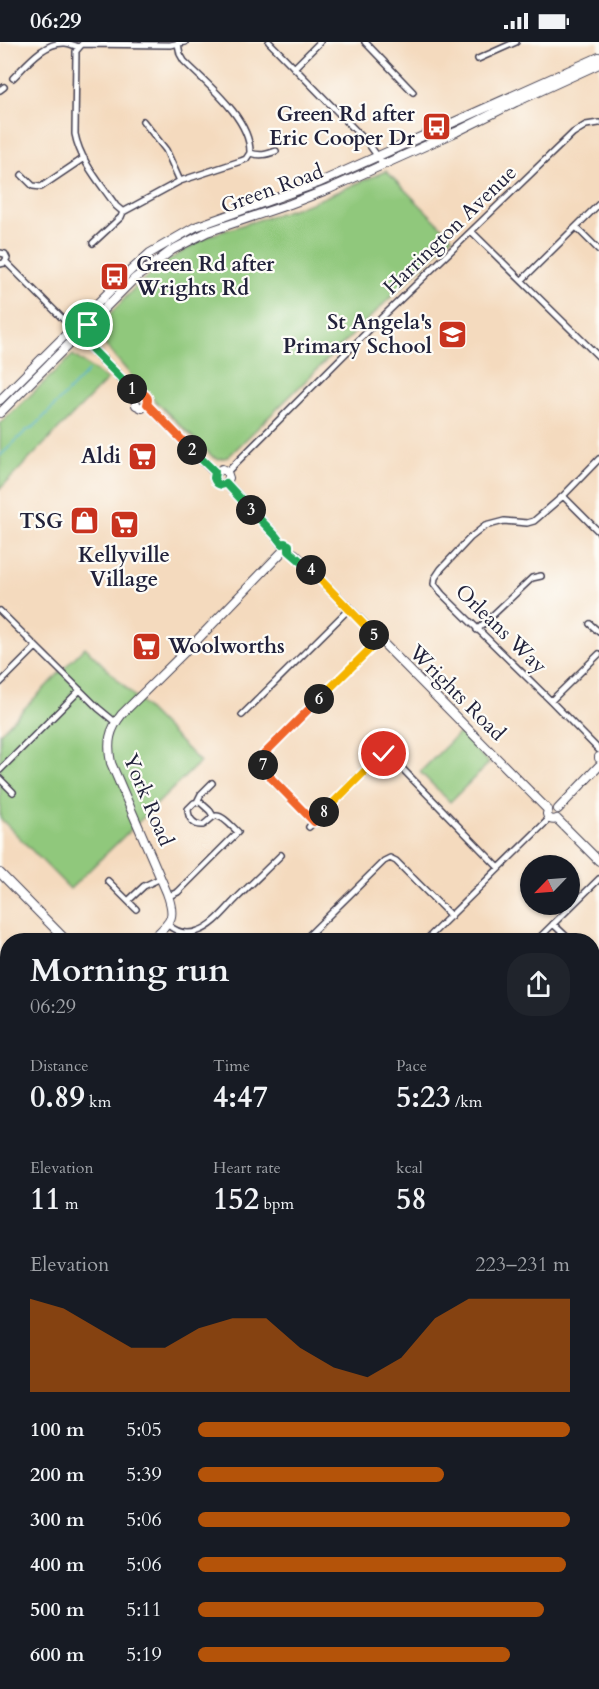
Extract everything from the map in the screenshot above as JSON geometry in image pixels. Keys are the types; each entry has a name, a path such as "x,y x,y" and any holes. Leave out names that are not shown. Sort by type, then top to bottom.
{"street":[{"path":"123,212 116,206 84,158 77,143 75,134 76,51 82,44 178,44 185,42"},
{"path":"269,42 368,143 380,160"},
{"path":"294,68 320,42"},
{"path":"365,42 413,92"},
{"path":"478,58 516,42"},
{"path":"13,78 51,46 65,43 79,47"},
{"path":"93,243 121,217 123,212 180,181 246,159 250,153 239,119 184,61 178,44"},
{"name":"Green Road","path":"0,413 134,279 155,262 188,241 218,228 320,193 380,160 599,57"},
{"name":"Green Road","path":"0,400 129,272 150,254 185,232 214,219 456,132 599,64"},
{"path":"143,121 166,150 180,181"},
{"name":"Harrington Avenue","path":"227,472 371,328 573,133 586,125 599,123"},
{"path":"250,153 257,156 276,151"},
{"path":"22,175 33,186 41,187 84,158"},
{"path":"522,280 599,204"},
{"path":"576,227 599,250"},
{"path":"472,232 599,357"},
{"path":"0,253 6,256 3,263 138,394 135,398 136,405 142,408 147,404 215,472"},
{"name":"Orleans Way","path":"599,459 563,496 534,521 527,523 504,521 485,526 470,538 441,569 434,584 477,630 599,750"},
{"path":"222,469 227,472 229,478 226,483 220,485 217,483 214,478 215,472 222,469"},
{"name":"Wrights Road","path":"226,483 275,535 284,549 295,555 548,810"},
{"path":"563,496 599,532"},
{"name":"York Road","path":"167,924 171,920 172,911 169,896 111,763 108,748 110,735 116,722 284,549"},
{"path":"477,630 532,578 541,576"},
{"path":"242,715 349,609"},
{"path":"0,611 98,708 116,722"},
{"path":"590,624 599,632"},
{"path":"314,822 267,772 261,762 263,755 379,640"},
{"path":"0,683 36,647"},
{"path":"551,701 599,654"},
{"path":"0,770 80,690"},
{"path":"309,827 380,756 388,754 499,868"},
{"path":"558,808 599,766"},
{"path":"0,779 13,792"},
{"path":"169,896 178,892 238,832 217,815 203,825 195,824 191,819 188,809 197,802 201,794 212,783"},
{"path":"197,802 202,803 213,816"},
{"path":"558,808 552,807 547,814 599,861"},
{"path":"433,933 499,868 560,814 558,808"},
{"path":"158,933 167,924 176,931 187,933 207,927 281,855"},
{"path":"311,933 384,861 390,858 396,861 451,916"},
{"path":"0,873 59,933"},
{"path":"128,901 144,886 161,878"},
{"path":"544,933 599,879"},
{"path":"108,880 136,909"},
{"path":"554,924 563,933"}],"green space":[{"path":"386,171 452,237 228,457 218,459 213,457 141,387 94,332 137,285 172,258 211,235 311,203"},
{"path":"73,355 107,380 0,489 0,424"},
{"path":"85,647 200,762 70,889 0,818 0,733"},
{"path":"459,733 489,763 450,802 420,772"}],"waterway":[{"path":"0,456 26,431 35,426 88,371"}],"place":[{"name":"Green Rd after Eric Cooper Dr","path":"436,126"},
{"name":"Green Rd after Wrights Rd","path":"115,276"},
{"name":"St Angela's Primary School","path":"453,334"},
{"name":"Aldi","path":"142,456"},
{"name":"TSG","path":"84,521"},
{"name":"Kellyville Village","path":"124,524"},
{"name":"Woolworths","path":"147,646"}],"route":[{"path":"88,325 78,335 132,389 138,394 146,395 147,404 215,472 214,478 217,483 220,485 226,483 282,544 288,544 289,551 379,640 263,755 261,762 267,772 314,822 384,754"}]}
